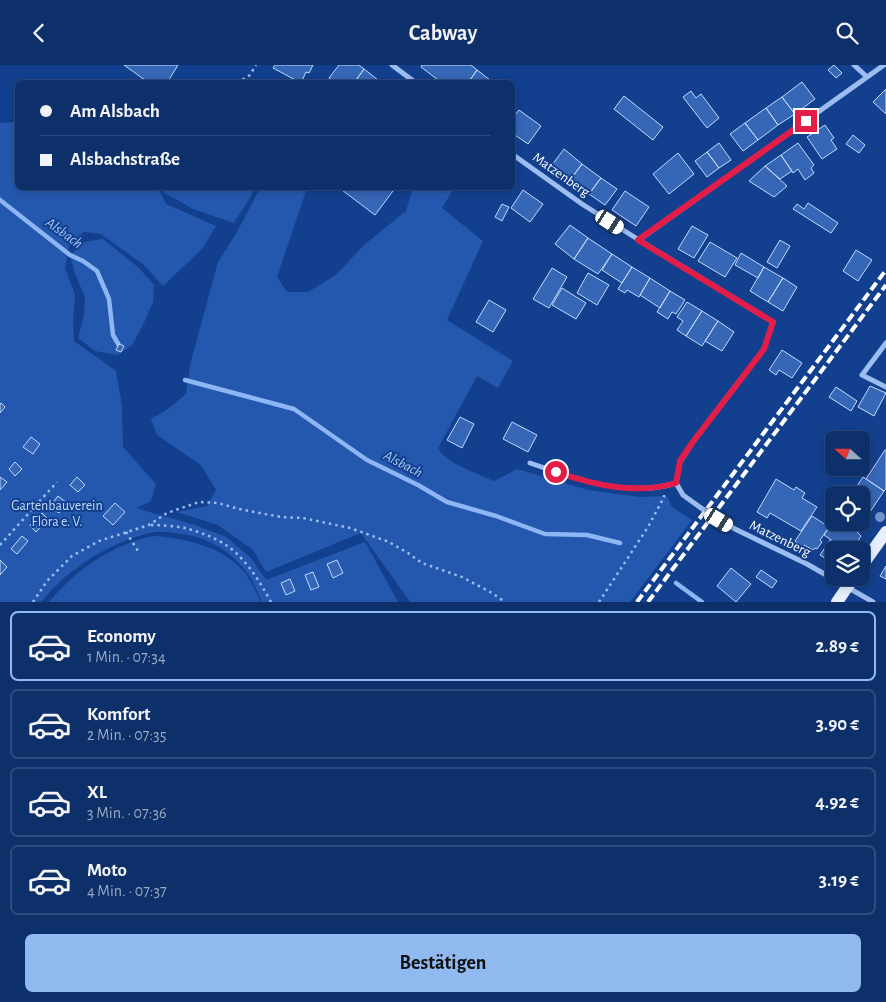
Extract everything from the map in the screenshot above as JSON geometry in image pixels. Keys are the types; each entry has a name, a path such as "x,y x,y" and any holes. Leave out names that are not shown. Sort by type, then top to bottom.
{"main road":[{"path":"870,554 886,532"},
{"path":"837,602 848,586"}],"street":[{"path":"392,65 412,80"},
{"path":"854,65 868,77"},
{"path":"638,240 884,65"},
{"name":"Matzenberg","path":"515,156 582,204 773,322 764,349 680,461 676,483 683,495 719,520 825,571"},
{"path":"886,343 862,375 886,387"},
{"path":"530,463 606,486 641,489 663,487 676,483"},
{"name":"Matzenberg","path":"855,586 873,602"}],"path":[{"path":"242,80 250,75 256,65"},
{"path":"0,545 57,482"},
{"path":"599,602 648,527 664,497 663,487"},
{"path":"32,602 47,581 72,556 99,541 149,525 167,513 199,502 218,503 262,514 303,519 350,528 389,542 422,563 462,577 505,602"},
{"path":"149,525 185,528 208,536 225,545 239,556 260,582 271,602"},
{"path":"126,532 138,551"}],"green space":[{"name":"Gartenbauverein Flora e. V.","path":"15,122 15,190 159,190 166,204 216,226 202,249 163,286 144,265 101,234 84,232 70,243 65,268 75,295 74,341 116,371 122,406 123,447 156,484 151,501 136,508 195,525 226,537 251,558 266,580 365,542 398,602 262,602 247,573 224,550 200,538 163,532 137,536 114,545 91,558 70,573 41,602 0,602 0,123"},
{"path":"164,190 255,190 234,223 193,209 163,192"},
{"path":"259,190 306,190 277,277 287,292 308,292 336,275 364,245 406,211 412,190 453,190 442,208 483,241 447,320 513,361 498,388 477,376 438,448 455,463 494,481 517,469 588,490 640,497 667,496 672,507 692,520 630,602 410,602 361,533 266,572 253,550 218,525 177,512 207,506 216,490 201,465 157,435 151,419 168,409 186,394 190,365 218,262 237,232"},
{"path":"103,239 139,268 154,285 153,302 143,325 132,345 118,355 95,351 78,338 84,316 85,297 75,274 70,255 84,242"},
{"path":"154,536 179,539 216,550 237,564 246,574 261,602 49,602 71,579 96,560 124,545"}],"building":[{"path":"124,65 178,65 169,80 145,80"},
{"path":"275,65 313,65 309,73 306,72 302,80 295,80 273,68"},
{"path":"339,65 359,65 364,69 356,80 332,80 329,78"},
{"path":"422,65 471,65 477,70 470,80 438,80 421,67"},
{"path":"834,65 842,73 836,78 828,70"},
{"path":"364,69 378,80 356,80"},
{"path":"477,70 490,80 470,80"},
{"path":"802,82 815,99 795,114 782,97"},
{"path":"886,89 886,114 873,102"},
{"path":"691,91 696,98 701,94 719,118 707,128 683,97"},
{"path":"624,96 663,127 653,140 614,109"},
{"path":"782,97 795,114 778,125 766,108"},
{"path":"766,108 778,125 758,140 745,123"},
{"path":"519,110 541,126 528,144 515,135 515,115"},
{"path":"745,123 758,140 743,151 730,134"},
{"path":"825,125 834,138 831,140 837,149 822,159 807,137"},
{"path":"853,135 865,145 859,153 846,144"},
{"path":"719,143 731,160 719,168 707,152"},
{"path":"798,143 814,165 811,168 814,173 805,180 798,169 793,173 781,155"},
{"path":"564,149 582,164 570,180 552,165"},
{"path":"707,152 719,168 707,177 695,161"},
{"path":"678,153 694,174 669,194 653,174"},
{"path":"781,155 792,171 780,179 765,166"},
{"path":"582,164 601,178 589,194 570,180"},
{"path":"765,166 787,186 774,197 749,181"},
{"path":"601,178 617,189 605,205 589,194"},
{"path":"342,190 392,190 375,215"},
{"path":"523,190 543,204 530,222 511,208"},
{"path":"625,191 649,207 636,226 612,210"},
{"path":"808,203 838,223 831,233 793,209 797,204 804,209"},
{"path":"502,204 509,207 502,221 495,217"},
{"path":"570,225 588,238 574,259 555,244"},
{"path":"692,226 708,235 694,258 678,249"},
{"path":"588,238 612,254 598,274 574,259"},
{"path":"780,240 790,246 777,268 767,262"},
{"path":"710,242 737,258 725,277 698,261"},
{"path":"856,250 872,260 858,281 843,271"},
{"path":"741,253 764,267 758,278 735,265"},
{"path":"612,254 632,267 622,283 602,270"},
{"path":"632,267 650,278 639,297 627,290 625,293 618,289"},
{"path":"764,267 783,278 768,302 750,291"},
{"path":"552,268 567,277 549,308 533,299"},
{"path":"588,273 609,285 597,305 577,293"},
{"path":"650,278 670,291 660,308 640,295"},
{"path":"783,278 797,287 783,311 768,302"},
{"path":"562,288 586,303 576,319 552,305"},
{"path":"670,291 685,300 676,314 672,312 668,319 657,312"},
{"path":"489,300 506,310 493,332 476,322"},
{"path":"687,302 702,311 686,336 677,330 683,321 677,317"},
{"path":"702,311 718,321 702,346 686,336"},
{"path":"718,321 734,332 722,351 705,341"},
{"path":"119,344 124,346 121,352 116,350"},
{"path":"782,350 802,363 792,378 779,370 776,375 769,370"},
{"path":"870,386 886,393 874,416 858,407"},
{"path":"836,387 857,401 851,411 829,397"},
{"path":"0,404 5,407 0,413"},
{"path":"460,417 474,424 462,448 447,440"},
{"path":"512,422 537,435 528,452 503,439"},
{"path":"31,437 40,444 33,454 23,447"},
{"path":"886,450 886,489 884,491 866,479 870,476 870,473"},
{"path":"15,462 22,469 15,476 9,469"},
{"path":"0,477 7,482 0,490"},
{"path":"77,477 85,485 78,492 70,485"},
{"path":"863,477 884,491 870,512 870,486 857,486"},
{"path":"776,479 794,490 796,487 805,493 802,498 817,507 801,531 770,513 767,518 757,512"},
{"path":"58,496 67,503 59,513 50,506"},
{"path":"115,503 125,512 113,525 103,516"},
{"path":"42,513 48,519 36,532 30,525"},
{"path":"812,516 825,524 826,531 817,549 813,550 804,545 803,547 795,541"},
{"path":"827,531 858,531 861,536 858,541 833,541 824,535"},
{"path":"22,536 28,541 17,554 11,549"},
{"path":"825,548 825,558 820,555"},
{"path":"0,560 7,567 0,575"},
{"path":"337,560 343,573 333,578 327,564"},
{"path":"886,566 886,579 880,576"},
{"path":"731,568 751,584 736,602 717,586"},
{"path":"761,570 777,581 772,588 756,577"},
{"path":"313,572 319,587 311,590 305,575"},
{"path":"290,579 295,591 286,595 281,583"}],"waterway":[{"name":"Alsbach","path":"0,200 70,255 97,271 109,299 113,335 120,347"},
{"name":"Alsbach","path":"185,380 294,409 367,460 418,485 447,502 496,516 545,534 587,535 620,543"},
{"name":"Alsbach","path":"676,583 702,602"}],"railway":[{"path":"637,602 886,270"},
{"path":"648,602 886,285"}],"route":[{"path":"556,472 606,486 641,489 663,487 676,483 680,461 764,349 773,322 638,240 806,121"}]}
